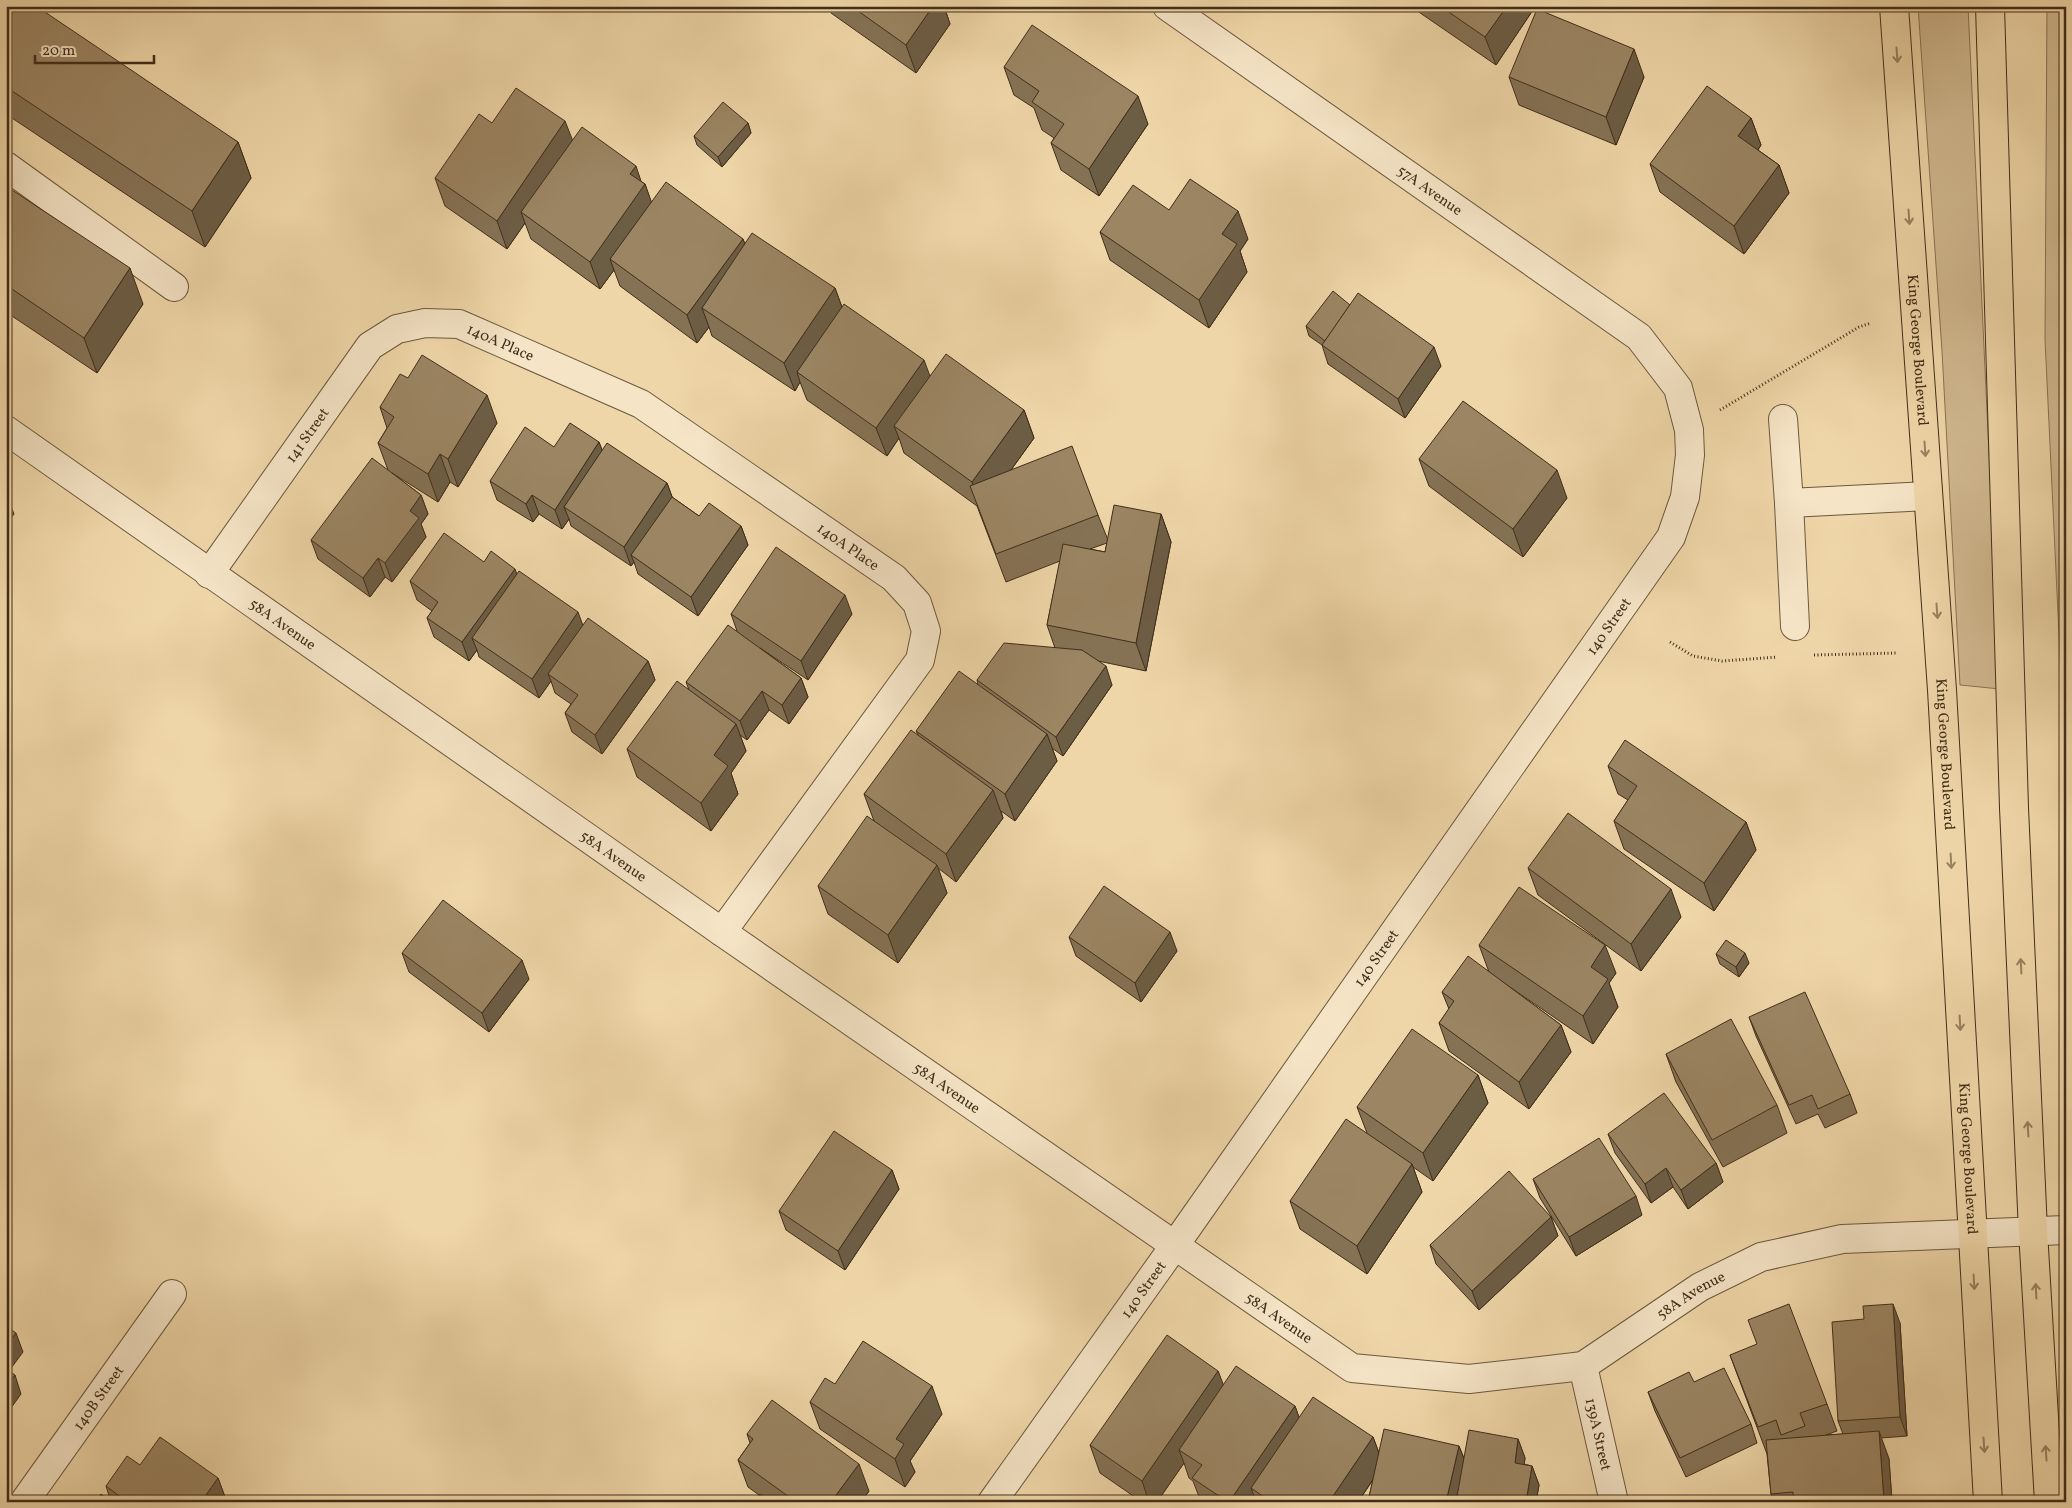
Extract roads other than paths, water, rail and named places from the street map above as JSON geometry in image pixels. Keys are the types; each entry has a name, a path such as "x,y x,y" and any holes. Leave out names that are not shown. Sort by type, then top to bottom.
{"main road":[{"name":"King George Boulevard","path":"1894,6 1942,690 1988,1502"},
{"path":"1990,6 2014,808 2032,1231 2049,1502"}],"street":[{"name":"57A Avenue","path":"1168,6 1639,337 1678,388"},
{"path":"6,166 174,286"},
{"name":"141 Street","path":"209,574 370,346 397,329 425,323"},
{"name":"140A Place","path":"425,323 459,324 641,404 894,578 917,603 926,631 920,660 722,932"},
{"name":"140 Street","path":"992,1502 1175,1245 1671,537 1685,498 1690,455 1690,430 1678,388"},
{"path":"1783,419 1795,626"},
{"name":"58A Avenue","path":"6,430 722,932 1352,1368 1468,1379 1583,1366 1700,1287 1761,1257 1842,1240 2066,1230"},
{"path":"1789,503 1928,496"},
{"name":"140B Street","path":"24,1502 172,1294"},
{"name":"139A Street","path":"1583,1366 1613,1489 1614,1502"}]}
